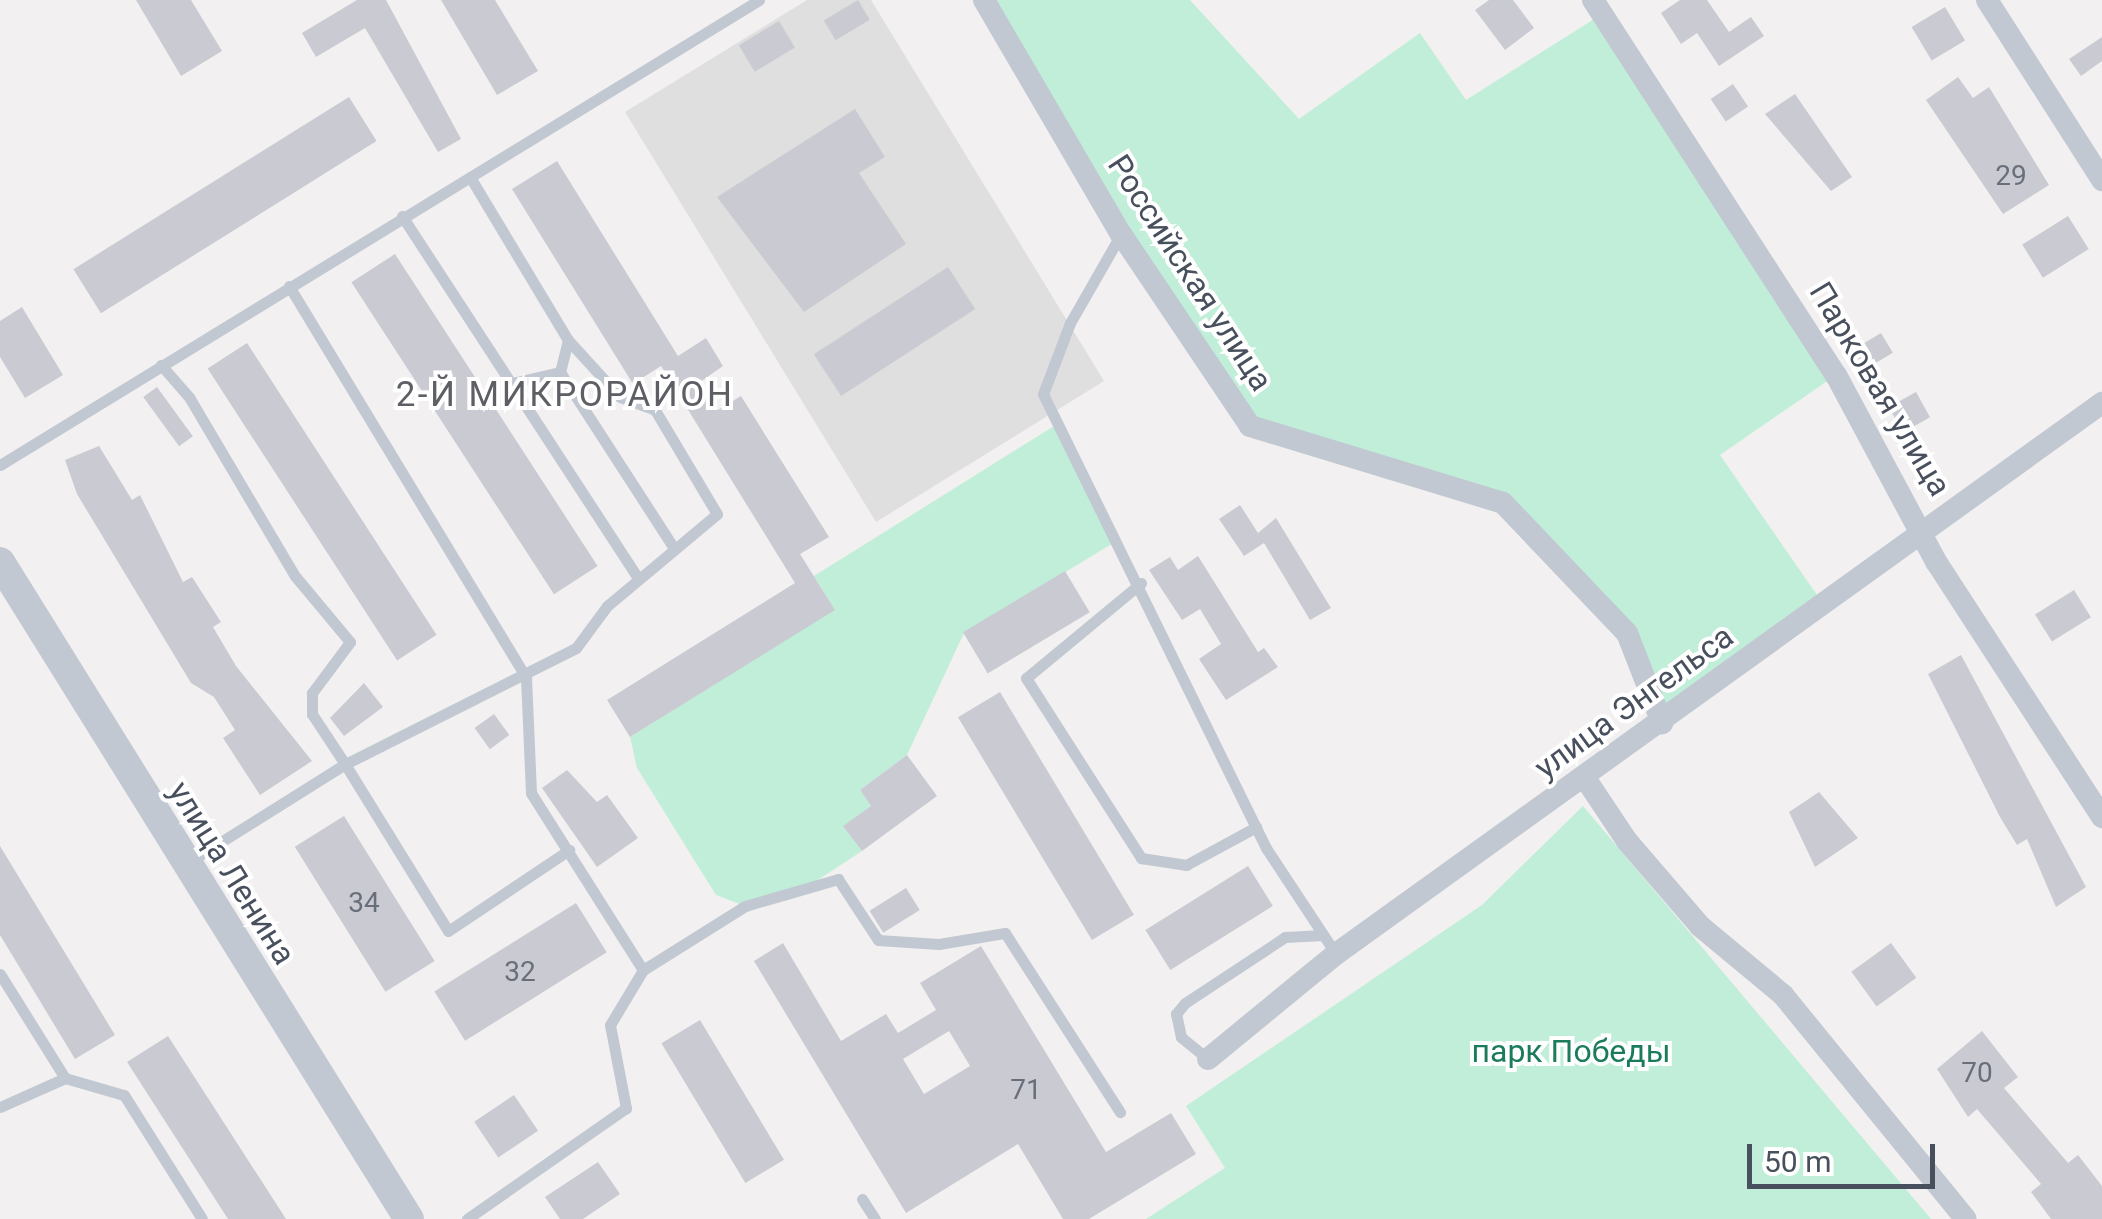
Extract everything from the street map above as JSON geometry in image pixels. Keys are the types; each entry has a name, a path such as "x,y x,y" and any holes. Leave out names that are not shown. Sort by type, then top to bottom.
{"street":[{"name":"Российская улица","path":"984,0 1121,234 1250,426 1477,492 1553,547 1627,633 1662,723"},
{"name":"Парковая улица","path":"1593,0 1928,530 1938,563 2102,817"},
{"path":"1987,0 2102,180"},
{"name":"улица Энгельса","path":"1208,1059 1330,945 1585,778 2102,403"},
{"name":"улица Ленина","path":"0,562 409,1219"},
{"path":"1585,778 1639,855 1700,926 1783,994 1966,1219"}],"lane":[{"path":"0,465 759,0"},
{"path":"185,864 345,764 526,678 576,648 638,578 717,514 655,410 620,397 568,340 470,176"},
{"path":"402,216 638,578"},
{"path":"1121,234 1070,323 1043,394 1141,583 1256,827 1330,945"},
{"path":"288,286 526,678 531,792 643,970"},
{"path":"568,340 560,372 673,547"},
{"path":"160,365 189,396 295,576 350,642 312,692 312,714 448,931 569,850"},
{"path":"512,383 560,372"},
{"path":"1141,583 1026,678 1141,858 1186,865 1256,827"},
{"path":"466,1219 626,1108 610,1025 643,970 745,906 838,879 878,940 939,944 1004,934 1120,1112"},
{"path":"1208,1059 1181,1036 1176,1014 1185,1003 1284,937 1330,945"},
{"path":"0,974 65,1078"},
{"path":"0,1107 65,1078 124,1095 202,1219"},
{"path":"862,1199 875,1219"}],"shaded area":[{"path":"807,0 871,0 1104,381 876,522 625,112"}],"green space":[{"path":"984,0 1190,0 1299,119 1420,33 1466,100 1602,14 1836,375 1720,455 1824,605 1662,723 1627,633 1503,503 1250,426"},
{"path":"1059,423 1120,539 964,633 907,755 860,790 871,806 844,826 862,851 804,889 745,906 716,895 637,768 630,737 834,609 814,576"},
{"name":"парк Победы","path":"1583,806 1931,1219 1146,1219 1225,1168 1186,1106 1482,905"}],"building":[{"path":"136,0 191,0 222,51 181,76"},
{"path":"357,0 386,0 461,139 438,152 365,28 316,57 302,33"},
{"path":"441,0 495,0 538,71 497,95"},
{"path":"858,0 870,20 836,40 824,21"},
{"path":"1489,0 1513,0 1534,28 1505,50 1475,10"},
{"path":"1680,0 1707,0 1729,32 1751,17 1764,36 1719,66 1697,33 1681,44 1661,13"},
{"path":"1945,7 1965,40 1932,61 1912,27"},
{"path":"779,21 795,48 755,72 739,45"},
{"path":"2102,37 2102,61 2081,76 2069,59"},
{"path":"1958,77 1973,98 1989,87 2049,185 2003,214 1926,100"},
{"path":"1733,84 1748,106 1726,121 1711,99"},
{"path":"1795,94 1852,177 1831,191 1765,114"},
{"path":"349,97 377,141 101,313 73,269"},
{"path":"855,109 885,157 859,173 906,244 804,312 717,197"},
{"path":"557,161 678,356 706,338 723,366 700,382 718,410 741,396 829,537 800,554 835,610 630,737 607,700 795,583 661,366 633,384 512,189"},
{"path":"2068,216 2089,249 2043,278 2022,245"},
{"path":"395,254 598,566 554,594 351,282"},
{"path":"948,267 975,309 841,396 814,354"},
{"path":"22,307 63,375 25,398 0,357 0,321"},
{"path":"1881,333 1893,353 1865,370 1853,350"},
{"path":"247,343 437,635 397,660 208,369"},
{"path":"157,387 193,436 179,446 143,397"},
{"path":"1916,392 1930,417 1903,432 1889,407"},
{"path":"99,446 132,500 140,495 183,582 192,577 221,622 213,627 236,666 312,761 260,795 223,738 235,730 214,697 191,683 77,494 65,460"},
{"path":"1240,505 1258,533 1276,518 1331,608 1310,620 1264,543 1244,556 1219,519"},
{"path":"1198,556 1258,652 1264,648 1278,667 1226,700 1199,659 1221,644 1200,609 1182,620 1149,570 1170,557 1178,570"},
{"path":"1065,571 1090,612 988,673 963,632"},
{"path":"2074,590 2091,617 2052,642 2035,614"},
{"path":"1961,655 2086,887 2056,907 2027,839 2017,845 2000,817 1928,674"},
{"path":"364,683 383,707 344,736 330,718"},
{"path":"1000,692 1134,915 1092,940 958,717"},
{"path":"494,714 509,735 490,749 475,728"},
{"path":"907,755 937,796 862,851 843,826 871,806 860,790"},
{"path":"567,770 597,802 607,795 638,838 597,867 542,788"},
{"path":"1819,792 1858,838 1815,867 1789,812"},
{"path":"344,816 435,961 385,992 295,847"},
{"path":"0,846 115,1035 75,1059 0,935"},
{"path":"1248,866 1273,906 1170,970 1145,930"},
{"path":"906,888 920,910 883,933 870,911"},
{"path":"576,903 607,952 465,1041 434,991"},
{"path":"783,943 841,1041 886,1014 898,1033 936,1010 920,983 981,946 1106,1152 1171,1113 1196,1154 1089,1219 1063,1219 1018,1144 906,1213 754,961","holes":["949,1031 970,1066 924,1094 903,1059"]},
{"path":"1891,943 1916,978 1877,1007 1851,972"},
{"path":"700,1020 784,1160 745,1183 661,1043"},
{"path":"1982,1031 2018,1077 2004,1088 2068,1163 2078,1155 2102,1186 2102,1219 2051,1219 2031,1192 2041,1184 1977,1109 1968,1117 1937,1069"},
{"path":"168,1036 286,1219 228,1219 127,1062"},
{"path":"514,1095 538,1131 498,1157 474,1122"},
{"path":"598,1162 620,1194 583,1219 560,1219 545,1197"}],"district":[{"name":"2-Й МИКРОРАЙОН","path":"565,395"}]}
